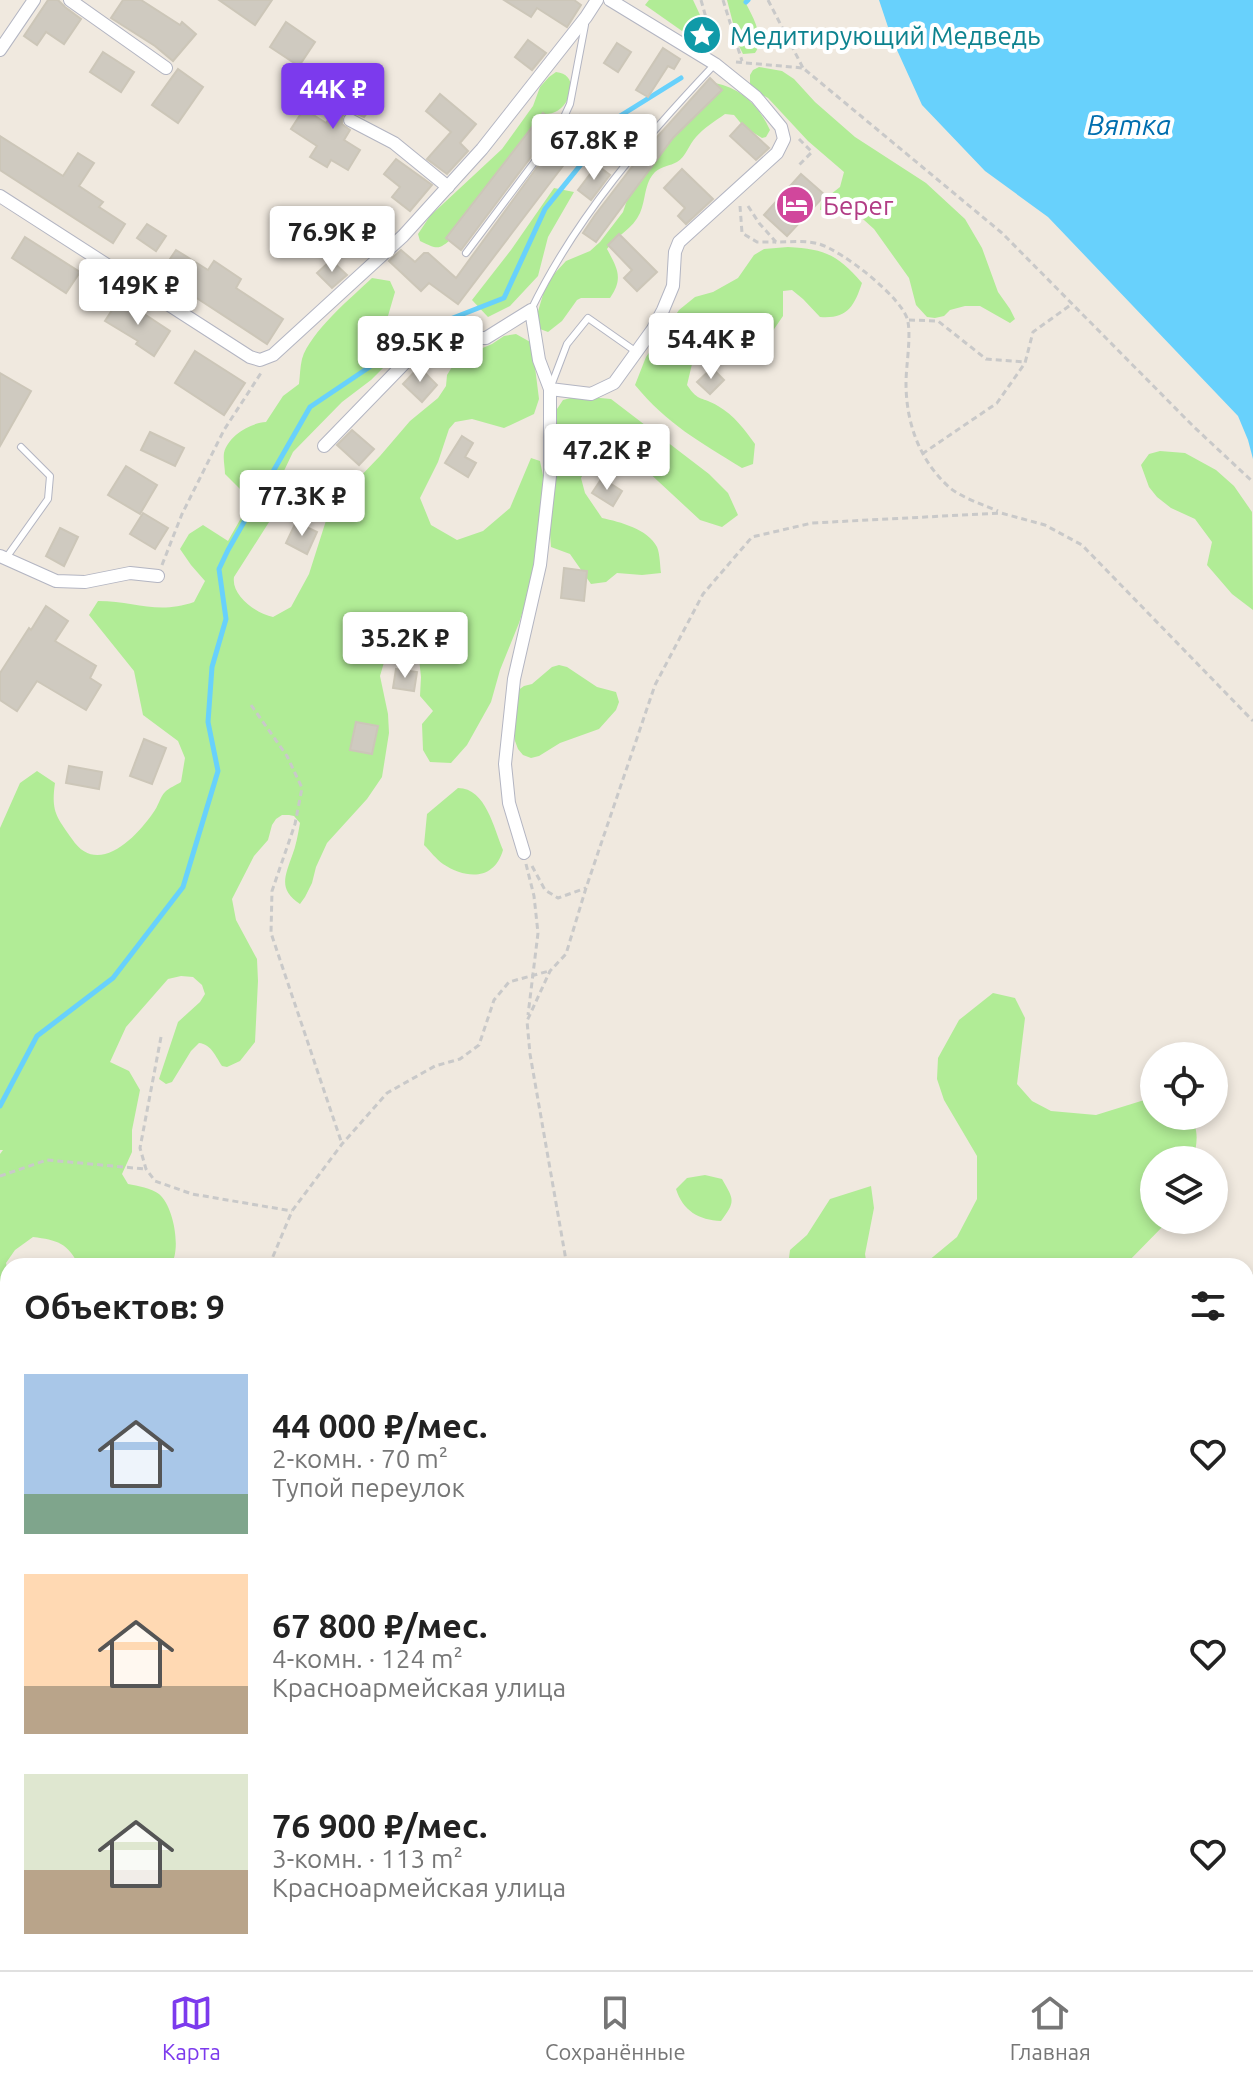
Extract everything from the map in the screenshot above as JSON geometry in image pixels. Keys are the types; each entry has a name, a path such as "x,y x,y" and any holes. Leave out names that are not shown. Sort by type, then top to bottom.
{"street":[{"path":"0,50 34,0"},
{"path":"70,0 166,68"},
{"path":"0,196 250,357 260,360 273,355 403,236 482,149 597,0"},
{"path":"550,389 591,394 614,383 653,329 673,286 675,252 679,242 782,146 783,133 756,97 715,64 610,0"},
{"path":"350,120 394,143 448,187"},
{"path":"324,446 425,342 441,338 486,338 531,310 539,360 550,389 550,476 540,565 514,679 505,764 509,803 524,853"},
{"path":"3,557 56,581 85,582 130,573 158,576"}],"lane":[{"path":"466,253 557,132 570,104 586,17"},
{"path":"531,310 547,278 595,203 655,127 715,64"},
{"path":"550,389 567,344 588,318 635,351"},
{"path":"3,557 48,499 50,476 21,447"}],"path":[{"path":"701,0 714,47"},
{"path":"723,0 742,61"},
{"path":"768,0 803,68 1002,233 1194,427 1253,482"},
{"path":"715,64 742,61 803,68"},
{"path":"799,165 812,152 801,141"},
{"path":"739,202 742,233 757,242 822,245 883,286 909,320 908,416 922,454 950,488 1001,513 1045,525 1082,545 1253,721"},
{"path":"748,206 776,242"},
{"path":"922,454 997,403 1025,363 1033,332 1072,304"},
{"path":"909,320 938,321 986,359 1025,363"},
{"path":"158,576 182,514 224,430 273,355"},
{"path":"527,1021 550,971 566,954 655,685 703,594 752,537 812,523 1001,513"},
{"path":"251,705 287,756 302,788 295,824 272,891 271,933 342,1144"},
{"path":"524,853 545,890 558,898 586,888"},
{"path":"524,853 534,896 538,933 527,1021 530,1054 566,1258"},
{"path":"272,1258 292,1211 342,1144 387,1093 435,1066 460,1059 479,1045 494,1000 509,982 550,971"},
{"path":"161,1037 140,1148 146,1169 155,1181 192,1194 292,1211"},
{"path":"0,1176 47,1160 146,1169"}],"green space":[{"path":"649,0 693,0 701,17 700,38 692,38 645,5"},
{"path":"727,0 744,0 758,34 755,53 743,54"},
{"path":"759,67 782,71 794,79 855,137 926,183 965,219 982,248 998,292 1015,319 1010,323 980,306 965,306 950,310 944,316 927,317 916,305 909,278 874,229 844,205 820,210 821,202 840,187 844,172 808,141 768,98 750,85 750,75"},
{"path":"556,72 564,74 571,85 565,104 553,113 541,114 454,237 438,247 420,241 418,234 430,216 502,149 533,106 540,87"},
{"path":"715,83 733,89 755,106 770,130 766,137 762,138 744,127 734,115 725,114 702,131 680,160 651,176 637,219 607,249 618,273 617,285 610,298 581,298 548,332 540,329 536,318 545,288 554,274 566,261 590,251 600,242 623,212 631,188"},
{"path":"554,188 574,192 548,237 538,276 510,306 488,317 472,300"},
{"path":"788,247 830,255 862,283 848,310 829,317 820,317 792,290 783,291 783,316 770,335 754,344 729,343 692,364 687,385 691,391 729,414 755,444 753,464 742,468 672,422 635,385 646,357 679,310 695,297 713,292 738,278 754,255 764,249"},
{"path":"372,278 390,281 395,292 383,333 387,355 385,366 342,402 293,452 282,475 289,502 271,519 234,577 237,591 246,603 273,617 291,607 309,574 330,508 410,421 438,398 457,359 504,336 516,334 532,343 539,399 534,414 504,428 472,419 455,422 449,429 438,462 420,498 431,525 457,540 483,531 510,508 531,458 540,461 544,480 531,586 519,623 491,702 467,745 451,763 430,762 423,750 422,724 433,711 420,696 419,658 404,647 395,647 387,652 380,676 389,733 382,777 367,799 327,843 312,883 300,904 288,893 285,882 300,823 294,816 282,815 272,825 268,840 254,856 232,899 236,920 257,959 255,1042 240,1061 222,1066 210,1048 199,1043 172,1082 166,1084 159,1079 178,1022 205,994 202,985 193,977 168,979 126,1027 110,1062 129,1071 140,1090 132,1130 132,1152 122,1174 128,1184 159,1194 169,1208 175,1229 174,1258 74,1258 61,1244 33,1237 9,1258 0,1258 0,1154 3,1150 0,1150 0,828 20,783 37,771 55,783 56,813 72,839 82,850 93,855 104,854 126,843 155,811 165,792 181,782 185,758 178,741 143,715 134,671 89,615 98,601 157,607 194,602 205,581 180,549 189,534 203,525 228,541 249,504 241,490 225,474 226,447 240,432 266,422 283,396 299,384 306,349 332,316"},
{"path":"578,396 611,399 709,474 728,493 738,515 722,527 700,520 645,469 613,457 593,455 581,478 585,493 602,518 633,527 653,541 658,550 661,573 617,573 606,582 591,584 570,554 551,547 549,521 557,409 563,400"},
{"path":"1160,451 1185,453 1216,470 1234,486 1252,512 1253,610 1232,594 1207,565 1212,542 1195,519 1171,508 1149,487 1141,465 1149,454"},
{"path":"559,665 597,687 616,692 619,702 599,729 560,743 531,758 523,755 515,741 517,691"},
{"path":"458,788 468,790 482,802 503,850 499,860 486,872 470,874 452,869 440,862 424,845 427,814"},
{"path":"993,993 1015,998 1025,1018 1017,1084 1032,1101 1051,1111 1096,1115 1140,1101 1140,1130 1196,1130 1196,1146 1140,1146 1140,1234 1155,1234 1132,1258 932,1258 957,1237 977,1199 977,1156 944,1100 937,1079 938,1058 959,1020"},
{"path":"705,1175 722,1179 731,1196 729,1209 721,1221 693,1213 676,1189 687,1178"},
{"path":"871,1186 874,1208 866,1258 789,1258 790,1250 807,1235 830,1199"}],"water":[{"name":"Вятка","path":"879,0 1253,0 1253,459 1238,416 1048,217 985,171 922,105 892,39"}],"building":[{"path":"48,0 58,0 81,19 64,44 46,32 37,45 24,36"},
{"path":"123,0 141,0 180,25 182,22 196,34 173,61 111,18"},
{"path":"219,0 272,0 255,25"},
{"path":"504,0 574,0 581,5 567,27 537,8 531,17"},
{"path":"286,22 315,42 299,66 270,47"},
{"path":"528,40 546,53 532,70 515,57"},
{"path":"617,43 631,52 618,72 604,63"},
{"path":"663,48 680,59 674,69 668,66 648,97 636,90"},
{"path":"103,52 134,72 121,92 90,72"},
{"path":"178,69 203,87 178,123 152,105"},
{"path":"710,78 722,90 673,138 596,242 583,233 642,154"},
{"path":"351,87 374,104 364,117 350,111 342,117 342,124 350,130 344,140 360,150 348,170 331,160 327,167 310,157 317,146 291,129 304,109 326,123"},
{"path":"440,94 476,124 460,143 468,151 447,174 427,159 451,132 426,111"},
{"path":"543,113 555,122 552,129 461,250 446,238"},
{"path":"580,115 594,125 458,304 429,283 421,291 389,261 401,250 415,262 428,253 456,278 565,129 567,131"},
{"path":"742,123 769,148 756,160 730,136"},
{"path":"0,136 63,176 78,153 94,163 79,186 103,202 99,207 125,224 113,243 0,170"},
{"path":"396,159 432,185 410,211 392,197 400,187 384,174"},
{"path":"597,165 610,175 591,200 578,190"},
{"path":"682,169 713,199 686,224 678,216 685,208 664,188"},
{"name":"Берег","path":"801,174 825,195 787,236 764,215"},
{"path":"361,215 388,238 366,257 345,239 345,234"},
{"path":"147,224 166,236 156,251 137,238"},
{"path":"619,234 657,272 637,291 624,278 632,270 608,245"},
{"path":"25,237 80,272 66,293 12,258"},
{"path":"176,250 208,270 214,261 241,279 236,288 283,319 267,344 160,274"},
{"path":"331,260 347,275 332,288 317,273"},
{"path":"120,298 170,331 154,356 136,344 138,341 105,321"},
{"path":"195,351 245,383 224,415 175,383"},
{"path":"419,367 437,385 422,402 403,384"},
{"path":"712,368 724,380 710,394 697,382"},
{"path":"0,373 31,391 0,446"},
{"path":"352,430 374,449 359,465 337,445"},
{"path":"150,432 184,448 175,466 141,450"},
{"path":"462,436 473,443 465,457 476,463 468,477 445,463"},
{"path":"126,466 157,485 140,514 108,495"},
{"path":"602,478 622,491 613,506 592,493"},
{"path":"143,513 168,528 155,549 130,534"},
{"path":"296,522 317,532 307,554 286,543"},
{"path":"60,528 78,537 64,566 46,556"},
{"path":"564,568 587,571 584,601 561,598"},
{"path":"46,606 68,621 55,641 96,666 90,678 101,685 86,710 37,681 17,711 0,700 0,673"},
{"path":"396,669 417,672 414,691 393,688"},
{"path":"356,722 378,726 372,754 350,750"},
{"path":"144,739 166,748 152,784 130,776"},
{"path":"69,766 102,772 99,789 66,783"}],"waterway":[{"path":"0,1106 37,1036 113,978 183,887 218,771 208,722 212,667 226,619 219,569 310,407 412,334 504,298 545,209 620,116 681,78"}],"place":[{"name":"Медитирующий Медведь","path":"702,35"},
{"name":"Берег","path":"795,205"}]}
